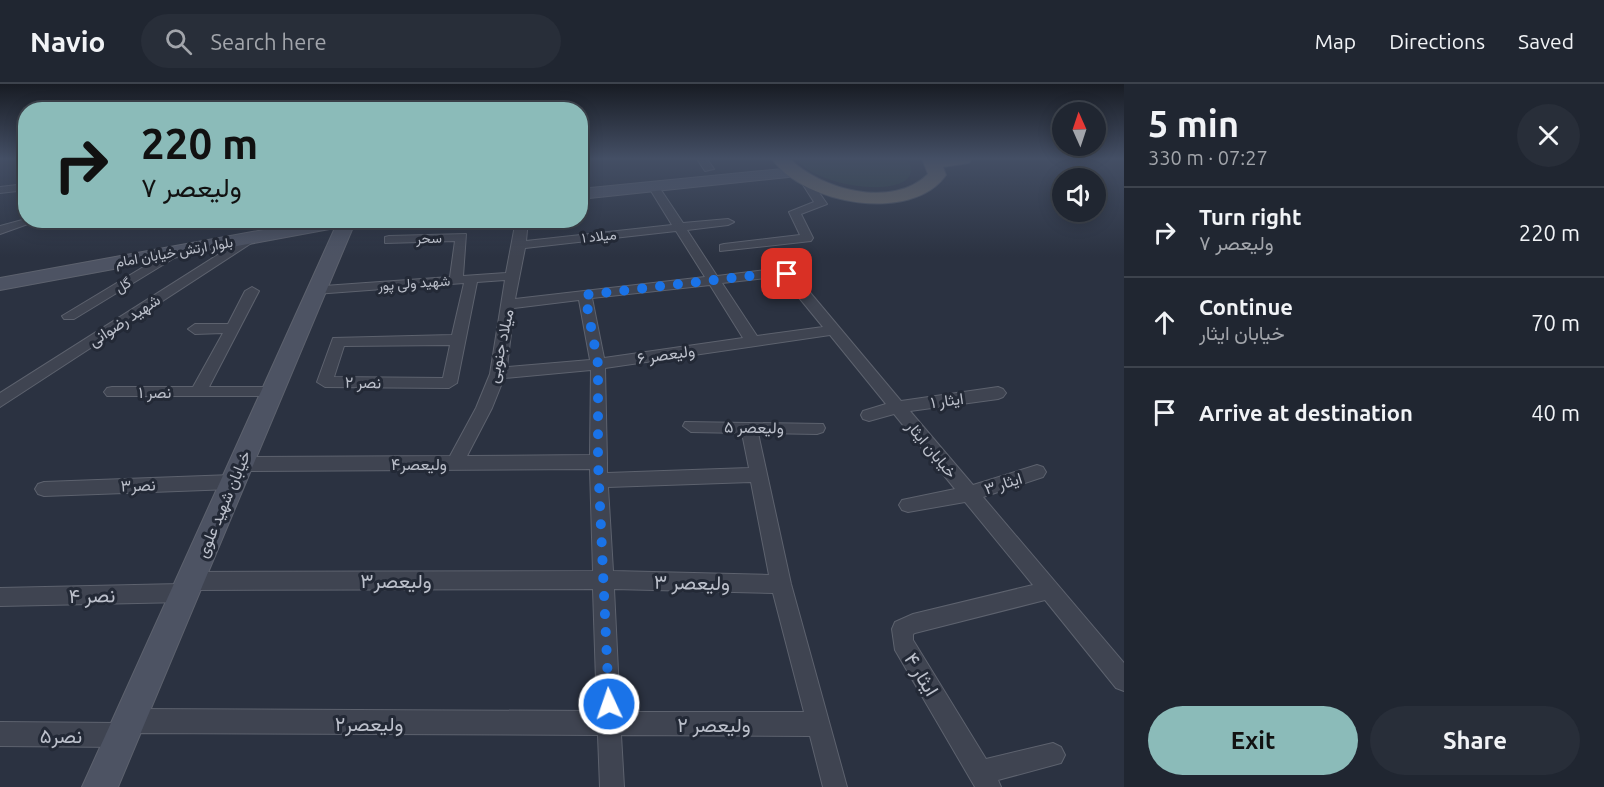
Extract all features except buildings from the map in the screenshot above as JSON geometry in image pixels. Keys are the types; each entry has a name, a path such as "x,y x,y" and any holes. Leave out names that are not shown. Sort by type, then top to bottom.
{"highway":[{"path":"840,192 869,197 897,197 918,192"}],"main road":[{"name":"بلوار ارتش خیابان امام","path":"0,272 234,228"},
{"name":"بلوار ارتش خیابان امام","path":"0,284 307,228"},
{"name":"خیابان شهید علوی","path":"100,787 344,228"}],"street":[{"path":"657,192 753,342"},
{"path":"724,248 807,238 795,212 821,204 811,192"},
{"name":"میلاد ۱","path":"519,244 728,222"},
{"path":"0,230 18,225"},
{"name":"میلاد جنوبی","path":"454,464 486,403 497,373 521,228"},
{"name":"سحر","path":"389,240 462,237 463,280"},
{"name":"شهید رضوانی","path":"0,401 249,238"},
{"name":"گل","path":"69,316 175,252"},
{"name":"خیابان ایثار","path":"715,280 775,273 787,274 1124,680"},
{"name":"شهید ولی پور","path":"315,290 512,276"},
{"name":"نصر ۲","path":"458,340 338,340 325,382 449,384 458,340 463,280"},
{"path":"509,304 715,280"},
{"path":"198,392 252,291"},
{"path":"585,295 598,364 598,471 612,787"},
{"path":"195,328 234,328"},
{"name":"ولیعصر ۶","path":"497,373 598,364 833,330"},
{"name":"نصر ۱","path":"112,392 271,392"},
{"name":"ایثار ۱","path":"869,415 897,407 998,393"},
{"name":"ولیعصر ۵","path":"691,426 818,428"},
{"path":"749,427 781,584 835,787"},
{"name":"ولیعصر۴","path":"236,473 454,464 598,471 759,475"},
{"name":"ایثار ۳","path":"908,505 969,494 1037,472"},
{"name":"نصر۳","path":"44,489 236,473"},
{"name":"ولیعصر ۳","path":"603,580 781,584"},
{"name":"ولیعصر۳","path":"186,587 603,580"},
{"name":"نصر ۴","path":"0,597 186,587"},
{"name":"ایثار ۴","path":"984,780 903,643 902,629 913,624 1049,590"},
{"name":"ولیعصر ۲","path":"610,725 819,724"},
{"name":"ولیعصر۲","path":"125,728 610,725"},
{"name":"نصر۵","path":"0,734 125,728"},
{"path":"984,780 1053,755"}],"route":[{"path":"609,704 598,462 598,364 585,295 781,272 787,274"}]}
